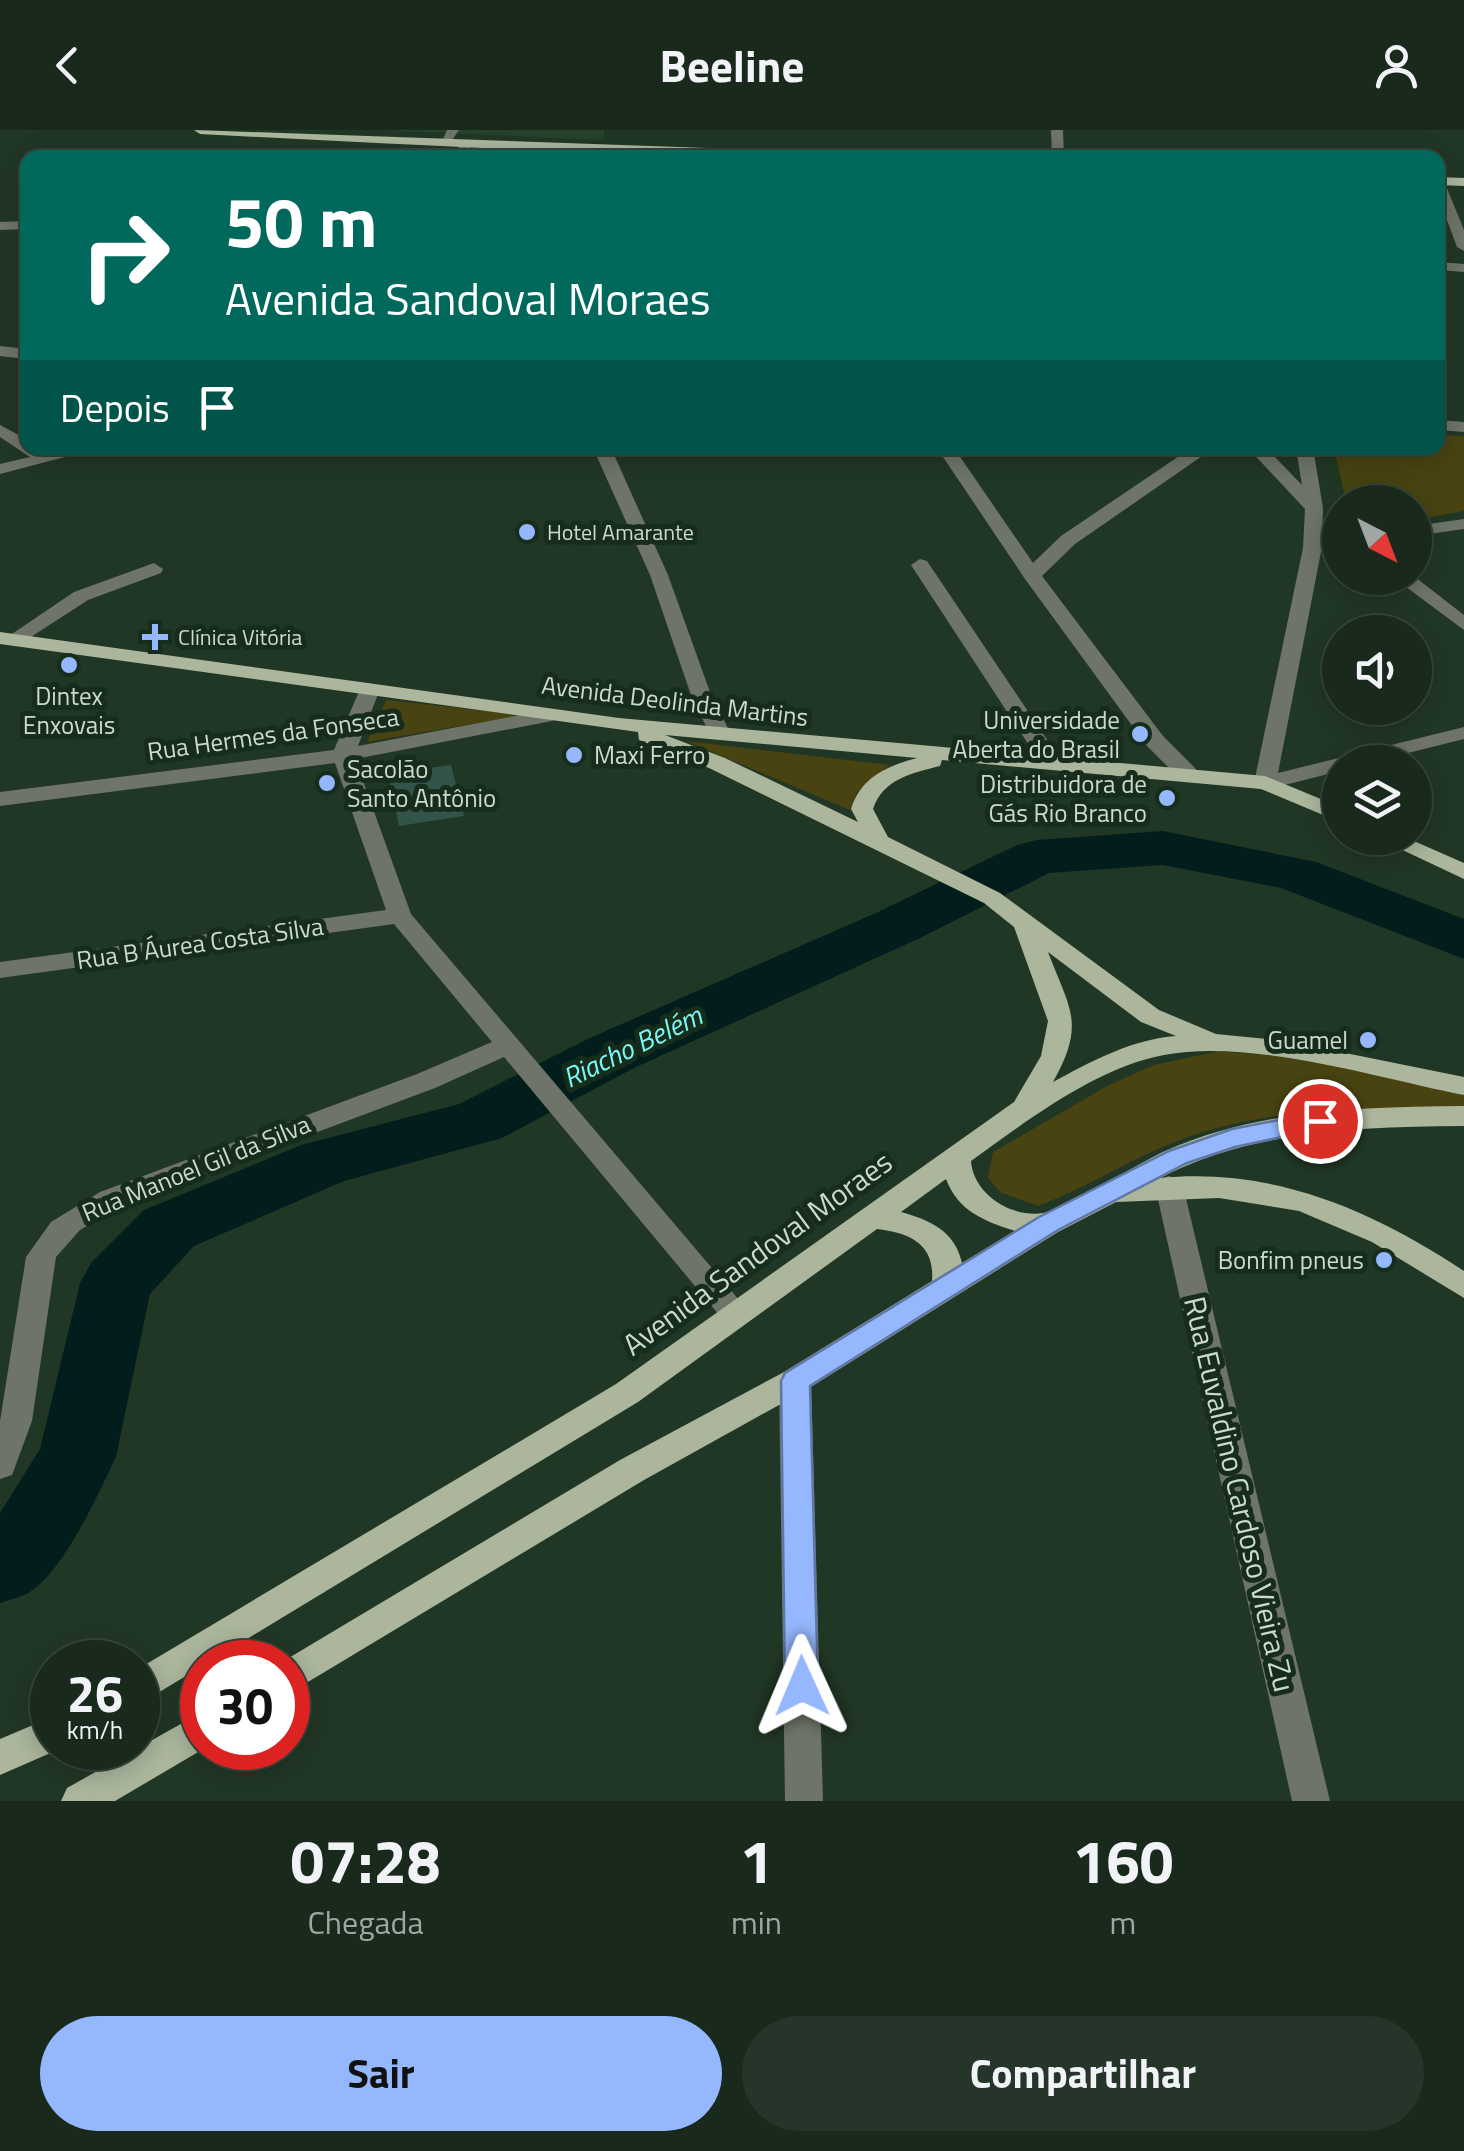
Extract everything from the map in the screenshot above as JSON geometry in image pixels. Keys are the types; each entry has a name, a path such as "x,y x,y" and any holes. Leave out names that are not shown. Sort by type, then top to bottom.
{"main road":[{"path":"200,130 642,150"},
{"name":"Avenida Deolinda Martins","path":"7,639 620,724 1187,773 1265,783 1322,807"},
{"path":"620,724 717,762 953,876 992,898 1150,1016 1219,1043"},
{"path":"880,842 862,809 864,795 880,780 902,769 962,756"},
{"path":"1426,855 1464,872"},
{"path":"1024,1108 1054,1056 1061,1021 1025,922"},
{"name":"Avenida Sandoval Moraes","path":"160,1675 627,1393 1024,1108 1135,1054 1161,1046 1219,1043 1286,1050 1458,1085"},
{"path":"310,1665 632,1470 795,1381 1048,1224 1178,1157 1284,1126 1357,1117 1464,1116"},
{"path":"957,1156 961,1183 978,1205 1028,1224 1048,1224"},
{"path":"1102,1196 1169,1186 1226,1188 1316,1204 1391,1236 1464,1286"},
{"path":"871,1218 905,1220 932,1237 942,1247 950,1266 947,1287"},
{"path":"80,1801 180,1742"},
{"path":"0,1757 30,1744"}],"street":[{"path":"444,143 453,130"},
{"path":"463,144 466,150"},
{"path":"1445,198 1464,247"},
{"path":"38,455 44,459"},
{"path":"0,469 61,455"},
{"path":"605,455 660,574 702,695 720,734"},
{"path":"951,455 1032,575 1155,741 1187,773"},
{"path":"1032,575 1068,540 1191,455"},
{"path":"1264,455 1322,521"},
{"path":"1306,455 1314,516 1312,548 1265,783 1322,769"},
{"path":"1432,529 1464,524"},
{"path":"1312,548 1322,546"},
{"path":"920,565 1051,762"},
{"path":"7,639 81,596 154,569"},
{"path":"1426,595 1464,624"},
{"path":"370,689 343,755 400,916 736,1314"},
{"name":"Rua Hermes da Fonseca","path":"0,799 343,755 552,715"},
{"path":"1429,745 1458,739"},
{"name":"Rua B Áurea Costa Silva","path":"0,970 400,916"},
{"name":"Rua Manoel Gil da Silva","path":"0,1465 16,1421 41,1257 51,1236 74,1218 110,1200 452,1070 519,1055"},
{"name":"Rua Euvaldino Cardoso Vieira Zu","path":"1169,1186 1310,1801"},
{"path":"795,1381 804,1801"}],"shaded area":[{"path":"378,130 604,130 604,140"},
{"path":"1445,435 1464,436 1464,511 1432,517 1432,485 1342,485 1336,455 1445,455"},
{"path":"386,700 523,715 367,742"},
{"path":"686,741 890,765 857,792 850,810"},
{"path":"1219,1051 1279,1056 1464,1090 1464,1109 1311,1112 1236,1123 1163,1147 1038,1206 1000,1192 988,1178 993,1152 1109,1085 1154,1065"}],"building":[{"path":"451,765 464,816 399,826 388,774"}],"waterway":[{"name":"Riacho Belém","path":"0,1567 28,1539 77,1457 116,1283 169,1228 325,1162 479,1122 614,1052 899,925 1037,857 1163,848 1296,874 1464,940"}],"place":[{"name":"Hotel Amarante","path":"527,532"},
{"name":"Clínica Vitória","path":"155,637"},
{"name":"Dintex Enxovais","path":"69,665"},
{"name":"Universidade Aberta do Brasil","path":"1140,734"},
{"name":"Maxi Ferro","path":"574,755"},
{"name":"Sacolão Santo Antônio","path":"327,783"},
{"name":"Distribuidora de Gás Rio Branco","path":"1167,798"},
{"name":"Guamel","path":"1368,1040"},
{"name":"Bonfim pneus","path":"1384,1260"}],"route":[{"path":"802,1686 795,1381 1048,1224 1178,1157 1232,1138 1320,1121"}]}
